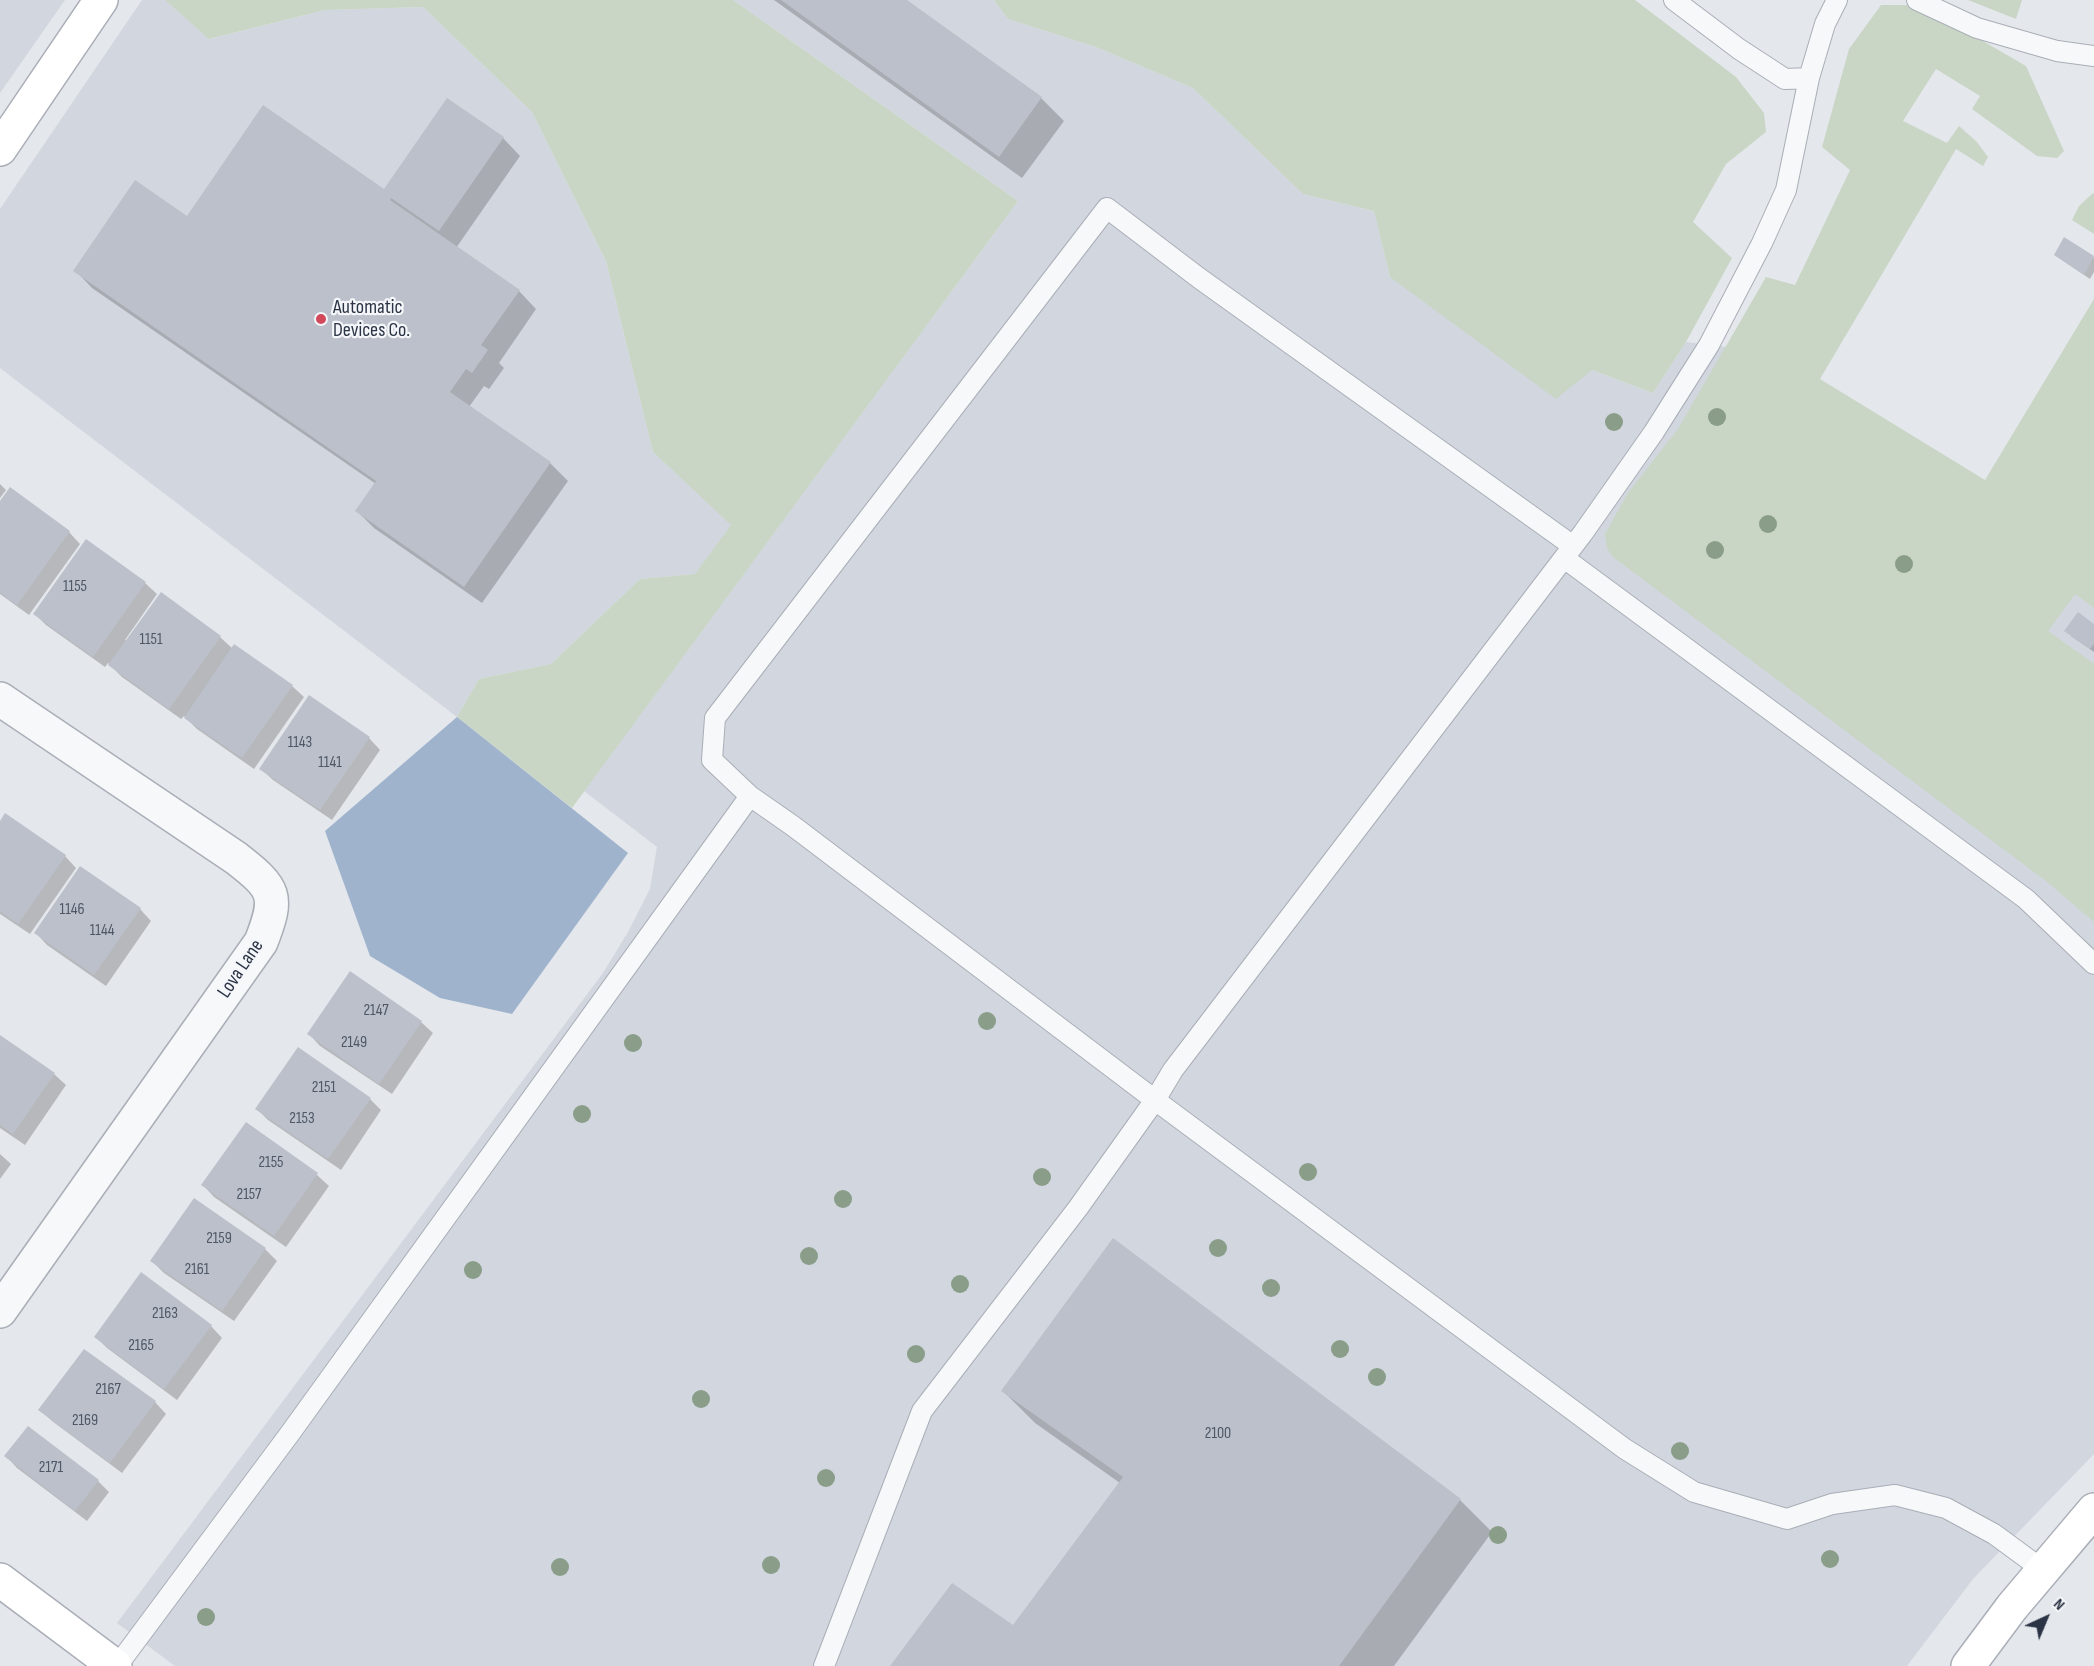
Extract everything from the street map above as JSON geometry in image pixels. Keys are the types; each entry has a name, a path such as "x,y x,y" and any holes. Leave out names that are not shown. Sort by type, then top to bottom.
{"street":[{"path":"0,149 101,0"},
{"name":"Lova Lane","path":"0,699 236,858 257,874 268,888 274,903 261,942 0,1311"},
{"path":"1968,1666 2043,1570 2094,1510"},
{"path":"0,1580 102,1662"}],"lane":[{"path":"1674,0 1785,80 1809,78"},
{"path":"824,1666 922,1411 1078,1208 1180,1061 1568,552 1654,432 1709,345 1762,243 1786,190 1809,78 1825,24 1837,0"},
{"path":"1917,0 1977,28 2057,51 2094,56"},
{"path":"2043,1570 1994,1534 1946,1508 1895,1495 1832,1504 1787,1519 1694,1492 1625,1449 750,796 712,760 715,718 1107,208 1568,552 2026,899 2094,964"},
{"path":"102,1662 291,1432 750,796"}],"shaded area":[{"path":"0,0 65,0 0,93"},
{"path":"142,0 165,0 210,39 325,10 423,7 532,112 606,261 653,452 732,525 695,574 640,579 551,664 479,679 457,717 0,368 0,209"},
{"path":"733,0 994,0 1008,19 1096,47 1193,88 1303,194 1374,211 1390,277 1592,370 1653,393 1686,342 1727,347 1758,439 2094,534 2094,1454 1973,1579 1907,1666 175,1666 117,1623 603,973 650,889 657,847 584,791 1018,201"}],"green space":[{"path":"165,0 733,0 1018,201 572,808 457,717 479,679 551,664 640,579 695,574 731,525 653,452 606,261 532,112 423,7 325,10 209,39"},
{"path":"994,0 1635,0 1736,77 1764,113 1766,132 1726,164 1693,222 1732,258 1686,342 1653,393 1592,370 1556,399 1390,277 1374,211 1303,194 1193,88 1096,47 1008,19"},
{"path":"1968,0 2022,0 2016,19"},
{"path":"1881,5 1906,5 1981,40 2026,66 2064,151 2057,158 2037,156 1972,109 1980,96 1936,69 1903,121 1947,143 1959,126 1976,141 1988,157 1983,166 1956,149 1820,379 1985,480 2094,299 2094,608 2075,594 2048,631 2094,662 2094,922 2046,881 1613,557 1607,548 1605,534 1628,493 1678,429 1766,277 1795,285 1850,170 1822,147 1849,49"},
{"path":"2093,193 2094,234 2072,220 2079,206"}],"water":[{"path":"457,717 628,853 512,1014 440,998 370,956 325,831"}],"building":[{"path":"781,0 907,0 1042,97 999,157"},
{"name":"Automatic Devices Co.","path":"447,98 504,137 439,231 391,198 390,200 520,290 481,345 488,350 472,373 466,369 450,392 551,462 464,587 355,511 376,481 73,271 135,180 187,216 263,105 384,189"},
{"path":"2064,237 2094,256 2084,275 2054,255"},
{"path":"10,487 70,531 17,605 0,593 0,501"},
{"path":"86,539 146,582 93,657 33,614"},
{"path":"161,592 221,636 169,709 108,665"},
{"path":"2078,612 2094,624 2094,644 2090,649 2064,631"},
{"path":"234,644 293,685 242,758 184,718"},
{"path":"309,695 370,737 320,810 259,769"},
{"path":"5,813 66,855 18,924 0,911 0,821"},
{"path":"80,866 141,908 94,975 34,933"},
{"path":"350,971 422,1021 379,1084 307,1034"},
{"path":"0,1035 55,1073 13,1134 0,1125"},
{"path":"298,1047 371,1098 328,1159 255,1109"},
{"path":"246,1122 318,1173 274,1236 201,1185"},
{"path":"194,1198 266,1248 222,1311 150,1261"},
{"path":"1113,1238 1461,1499 1339,1666 890,1666 952,1583 1013,1625 1123,1477 1001,1391"},
{"path":"141,1272 212,1325 164,1389 94,1337"},
{"path":"84,1349 156,1401 110,1463 38,1410"},
{"path":"28,1426 99,1480 75,1511 4,1456"}],"place":[{"name":"Automatic Devices Co.","path":"321,319"}]}
